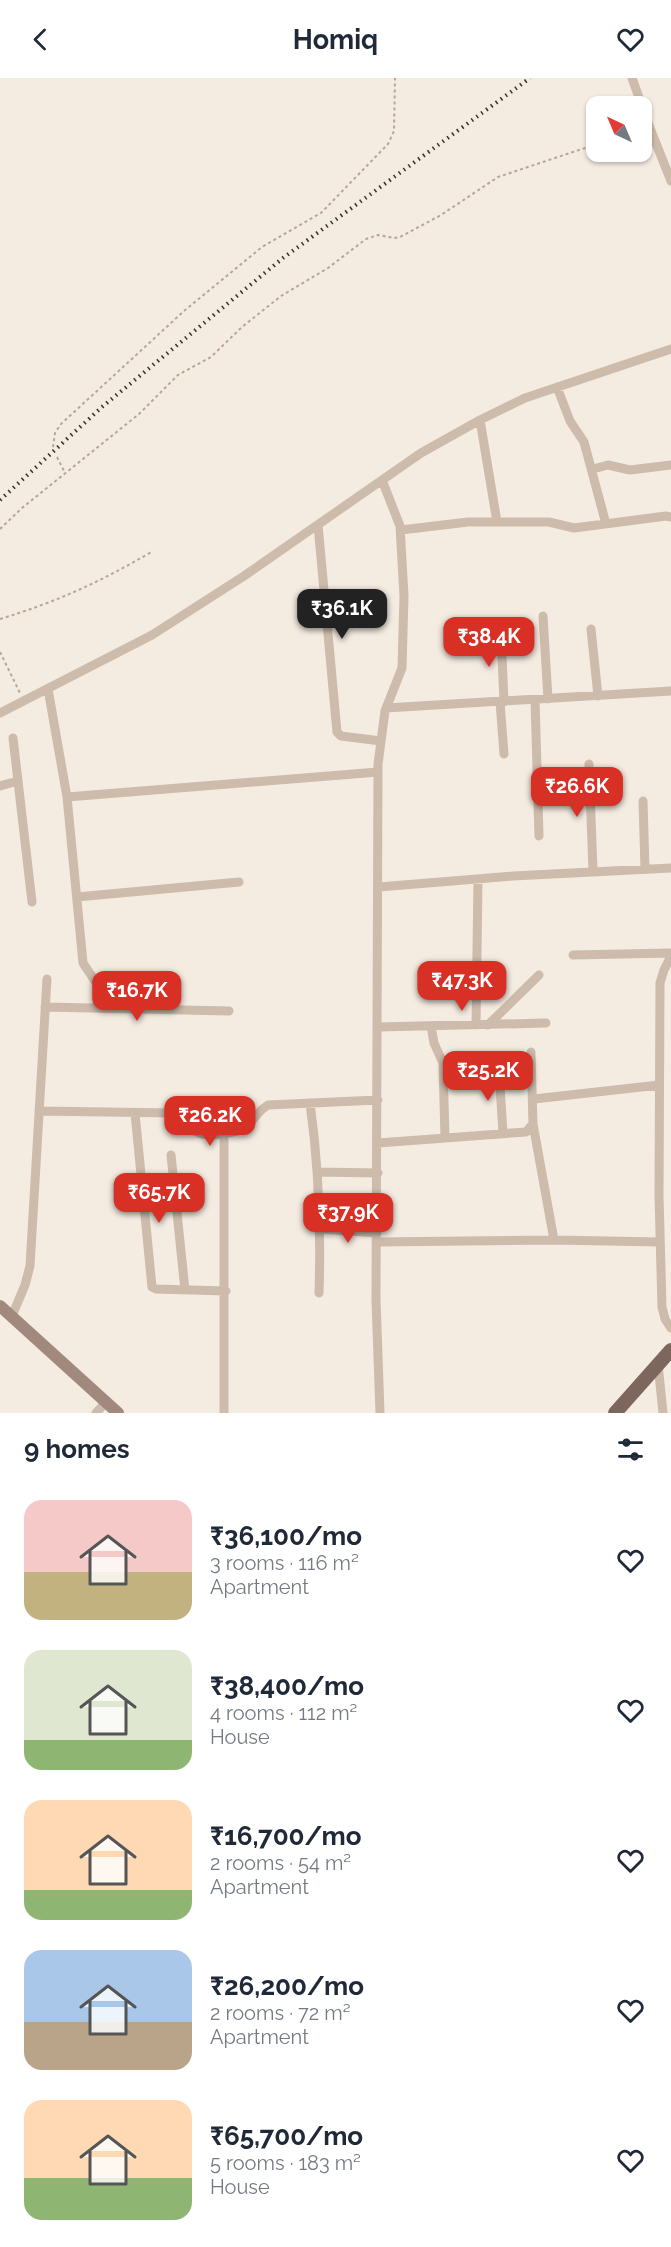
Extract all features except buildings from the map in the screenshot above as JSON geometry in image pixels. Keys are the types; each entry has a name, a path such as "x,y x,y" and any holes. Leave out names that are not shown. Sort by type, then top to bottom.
{"main road":[{"path":"0,1306 118,1413"},
{"path":"615,1413 671,1350"}],"street":[{"path":"632,78 638,96"},
{"path":"652,132 671,180"},
{"path":"0,713 152,635 318,525 421,453 480,420 525,398 671,350"},
{"path":"557,387 570,421 582,438 593,469 606,524"},
{"path":"480,420 498,522"},
{"path":"593,469 608,465 630,470 671,465"},
{"path":"380,1413 376,1300 380,887 378,772 386,708 400,674 404,596 401,530 382,480"},
{"path":"401,530 455,523 498,522 549,522 574,528 666,516 671,518"},
{"path":"318,525 337,732 341,736 381,741"},
{"path":"543,616 548,699"},
{"path":"591,629 598,696"},
{"path":"501,633 504,754"},
{"path":"48,689 67,797 83,963 97,984 98,1008"},
{"path":"386,708 671,691"},
{"path":"535,700 538,836"},
{"path":"13,738 32,902"},
{"path":"589,764 593,872"},
{"path":"67,797 378,772"},
{"path":"0,786 18,781"},
{"path":"643,801 645,868"},
{"path":"380,887 671,868"},
{"path":"476,1025 478,879"},
{"path":"77,897 240,882"},
{"path":"573,955 671,955 666,975 660,1085 660,1242 663,1312 671,1328"},
{"path":"488,1025 539,975"},
{"path":"12,1316 30,1266 47,979"},
{"path":"45,1007 229,1011"},
{"path":"379,1028 546,1023"},
{"path":"431,1026 434,1043 443,1064 445,1138"},
{"path":"531,1052 533,1124 554,1240"},
{"path":"499,1070 503,1133"},
{"path":"534,1099 660,1085"},
{"path":"39,1111 174,1113 183,1116 199,1134 236,1132 243,1129 258,1111 268,1105 378,1100"},
{"path":"310,1103 318,1172 321,1229 319,1293"},
{"path":"135,1113 151,1282 156,1289 226,1291"},
{"path":"378,1143 526,1132 533,1124"},
{"path":"224,1133 226,1291 224,1413"},
{"path":"171,1155 185,1290"},
{"path":"318,1172 378,1173"},
{"path":"321,1229 377,1238 660,1242"},
{"path":"658,1364 663,1413"},
{"path":"96,1413 106,1402"}],"path":[{"path":"53,447 55,433 61,424 184,310 262,247 321,213 388,144 394,131 395,78"},
{"path":"0,529 22,508 139,414 178,375 206,360 281,296 328,268 366,239 378,235 400,237 441,215 498,177 586,148"},
{"path":"57,457 65,473"},
{"path":"0,619 48,605 102,581 153,551"},
{"path":"0,652 24,701"}],"railway":[{"path":"0,500 102,407 283,258 530,78"}]}
